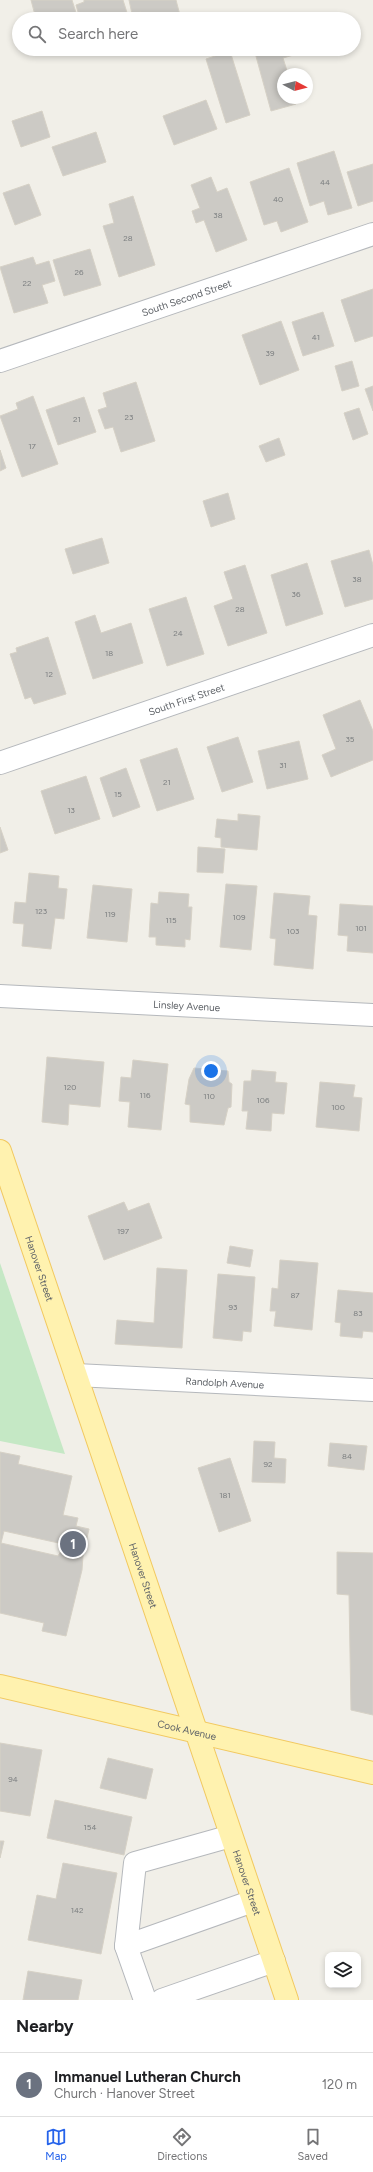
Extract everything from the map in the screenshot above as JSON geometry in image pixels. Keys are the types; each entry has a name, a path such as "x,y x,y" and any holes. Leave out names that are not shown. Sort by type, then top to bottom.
{"main road":[{"name":"Hanover Street","path":"0,1151 287,2000"},
{"name":"Cook Avenue","path":"0,1686 373,1773"}],"street":[{"name":"South Second Street","path":"0,361 373,234"},
{"name":"South First Street","path":"0,763 373,635"},
{"name":"Linsley Avenue","path":"0,996 373,1015"},
{"name":"Randolph Avenue","path":"76,1375 373,1390"},
{"path":"145,2000 126,1946 135,1863 231,1836"},
{"path":"126,1946 253,1901"},
{"path":"162,2000 274,1962"}],"green space":[{"path":"0,1263 65,1454 0,1441"}],"building":[{"path":"31,0 72,0 76,12 34,12"},
{"path":"84,0 123,0 127,12 78,12 76,5 84,2"},
{"path":"129,0 176,0 179,12 141,12 132,12"},
{"path":"215,56 232,56 250,115 226,123 206,59"},
{"path":"256,56 290,56 283,58 286,68 277,68 277,104 296,104 271,111"},
{"path":"206,100 217,129 174,145 163,116"},
{"path":"42,111 50,137 21,147 12,121"},
{"path":"96,132 106,162 63,176 52,147"},
{"path":"334,151 352,208 328,215 324,201 310,206 297,163"},
{"path":"373,164 373,201 358,206 347,172"},
{"path":"289,168 308,222 281,232 277,221 264,225 250,182"},
{"path":"211,177 217,192 227,188 247,240 216,252 204,220 196,223 192,211 200,208 191,185"},
{"path":"29,184 41,215 15,225 3,193"},
{"path":"133,196 155,265 119,277 103,226 114,223 109,204"},
{"path":"90,249 101,285 64,296 53,260"},
{"path":"33,257 36,265 49,261 55,281 42,285 48,303 14,313 0,267"},
{"path":"373,289 373,336 355,342 341,300"},
{"path":"323,312 334,346 303,356 292,322"},
{"path":"281,321 299,370 260,385 242,335"},
{"path":"352,361 359,386 342,391 335,366"},
{"path":"136,382 155,441 121,452 113,427 105,429 98,410 107,407 103,393"},
{"path":"373,386 373,411 365,389"},
{"path":"33,396 58,464 22,477 0,416 18,409 16,403"},
{"path":"84,397 96,432 58,445 46,410"},
{"path":"359,408 368,434 353,440 344,413"},
{"path":"279,438 285,455 266,462 259,446"},
{"path":"0,450 6,468 0,471"},
{"path":"228,493 235,519 211,527 203,501"},
{"path":"102,538 109,563 73,574 65,549"},
{"path":"369,550 373,565 373,599 345,607 331,561"},
{"path":"307,563 323,614 286,626 271,575"},
{"path":"245,565 267,633 228,646 214,606 233,599 224,572"},
{"path":"186,597 204,654 167,666 149,609"},
{"path":"95,615 101,633 131,623 143,663 93,679 75,622"},
{"path":"48,637 66,694 34,704 31,697 25,699 10,654 17,652 16,648"},
{"path":"360,700 373,731 373,760 331,777 322,755 336,749 323,715"},
{"path":"238,737 253,782 222,792 207,747"},
{"path":"299,741 308,779 267,789 258,751"},
{"path":"177,748 194,799 157,811 140,760"},
{"path":"126,768 140,807 113,817 100,778"},
{"path":"86,776 100,819 55,834 41,791"},
{"path":"238,814 260,816 257,850 221,847 221,838 215,837 217,819 238,821"},
{"path":"0,827 8,850 0,853"},
{"path":"198,847 225,849 223,873 197,872"},
{"path":"29,873 59,876 58,888 67,889 64,919 55,918 51,949 22,946 24,924 13,923 15,902 26,903"},
{"path":"226,884 257,886 251,950 220,947"},
{"path":"93,885 132,889 127,942 87,938"},
{"path":"159,892 189,894 188,907 192,907 190,940 185,939 185,947 156,945 156,937 149,937 151,903 158,904"},
{"path":"274,893 310,896 308,915 317,916 313,969 274,965 276,939 270,938"},
{"path":"340,904 373,906 373,953 347,951 348,936 338,935"},
{"path":"47,1057 104,1062 100,1107 69,1104 68,1125 42,1122"},
{"path":"133,1060 168,1064 161,1130 128,1127 130,1102 119,1101 121,1077 131,1078"},
{"path":"194,1068 228,1071 229,1082 232,1084 231,1107 228,1108 224,1125 190,1122 190,1105 185,1104 189,1079"},
{"path":"252,1070 276,1072 275,1082 287,1083 284,1114 272,1113 271,1131 246,1129 248,1111 242,1111 244,1081 251,1081"},
{"path":"320,1082 355,1085 353,1097 362,1098 359,1131 316,1127"},
{"path":"124,1202 128,1211 149,1203 162,1238 104,1260 88,1216"},
{"path":"230,1246 253,1250 250,1267 227,1263"},
{"path":"280,1260 318,1263 312,1330 274,1326 276,1311 270,1311 272,1288 278,1289"},
{"path":"157,1268 187,1270 182,1348 115,1344 117,1320 154,1323"},
{"path":"218,1274 255,1277 251,1332 243,1331 242,1341 213,1338"},
{"path":"338,1290 373,1293 373,1332 363,1331 362,1338 340,1336 341,1323 335,1322"},
{"path":"254,1441 275,1442 274,1458 286,1459 285,1483 252,1482"},
{"path":"330,1443 367,1446 364,1470 328,1466"},
{"path":"0,1452 20,1456 18,1464 72,1476 63,1515 78,1518 76,1526 89,1529 83,1556 82,1570 66,1636 42,1631 44,1623 0,1613","holes":["4,1531 63,1544 58,1556 1,1543"]},
{"path":"230,1458 251,1521 219,1532 198,1468"},
{"path":"337,1552 373,1553 373,1715 351,1710 349,1595 337,1594"},
{"path":"0,1743 42,1750 30,1816 0,1811"},
{"path":"108,1758 153,1769 146,1799 100,1788"},
{"path":"55,1800 132,1817 124,1855 47,1838"},
{"path":"0,1841 4,1841 0,1858"},
{"path":"63,1863 117,1873 101,1954 28,1940 37,1895 56,1899"},
{"path":"28,1971 82,1980 78,2000 23,2000"}],"place":[{"name":"Immanuel Lutheran Church","path":"73,1544"}]}
